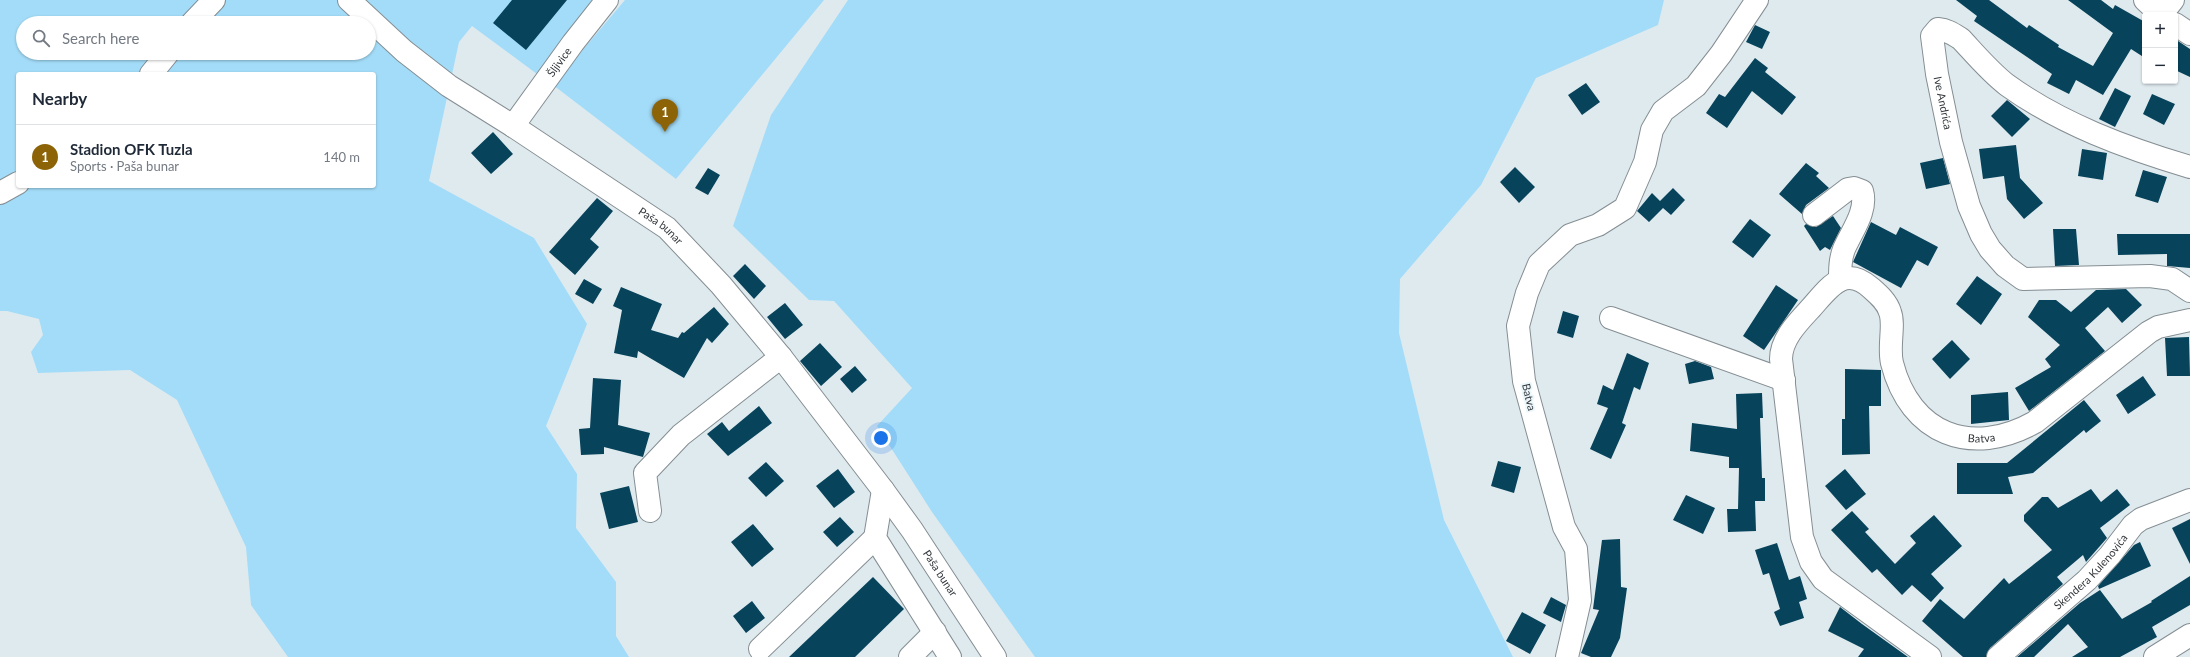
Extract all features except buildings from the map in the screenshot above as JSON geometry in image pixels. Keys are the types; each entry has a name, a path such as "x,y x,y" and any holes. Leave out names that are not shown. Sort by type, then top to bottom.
{"street":[{"path":"199,16 214,0"},
{"name":"Paša bunar","path":"349,0 366,16"},
{"name":"Šljivice","path":"513,126 573,43 607,0"},
{"name":"Batva","path":"1567,657 1580,600 1576,549 1564,527 1524,381 1518,326 1527,294 1539,264 1570,235 1598,225 1625,208 1644,162 1652,130 1662,111 1696,86 1721,54 1757,0"},
{"path":"2145,0 2158,12"},
{"path":"2163,12 2173,0"},
{"name":"Paša bunar","path":"376,25 404,51 449,86 513,126 667,228 721,285 780,357 883,490 912,530 995,657"},
{"path":"2178,26 2190,34"},
{"name":"Ive Andrića","path":"2190,167 2123,145 2074,125 2006,84 1961,39 1946,30 1938,29 1932,36 1937,74 1951,142 1969,206 1981,234 1990,249 2005,266 2022,279 2150,276 2172,279 2190,290"},
{"path":"153,72 162,60"},
{"path":"0,193 16,184"},
{"path":"1814,215 1848,189 1854,188 1862,191 1863,204 1857,224 1844,250 1840,280 1831,285 1806,314 1785,341 1781,353 1802,536 1811,562 1823,579 1930,657"},
{"name":"Batva","path":"1840,280 1851,278 1858,279 1872,289 1885,303 1891,316 1890,348 1892,361 1904,395 1912,408 1930,426 1957,436 1989,437 2024,428 2054,409 2149,332 2158,327 2190,320"},
{"path":"1611,318 1784,380"},
{"path":"650,511 646,473 681,435 780,357"},
{"path":"760,649 875,538 883,490"},
{"name":"Skendera Kulenovića","path":"1998,657 2087,580 2110,555 2133,525 2141,518 2190,500"},
{"path":"875,538 950,657"},
{"path":"910,657 935,632"},
{"path":"2155,657 2190,634"}],"shaded area":[{"path":"0,0 597,0 537,74 472,26 459,42 429,181 534,238 587,324 546,426 577,474 576,528 616,582 616,636 629,657 288,657 251,605 246,547 177,400 130,370 38,373 31,352 43,335 39,319 7,311 0,311"},
{"path":"625,0 824,0 676,179 553,85"},
{"path":"848,0 1664,0 1658,25 1536,78 1481,185 1400,279 1399,333 1444,520 1513,657 1035,657 932,512 877,426 912,388 834,301 809,300 733,226 771,115"}],"place":[{"name":"Stadion OFK Tuzla","path":"665,132"}]}
